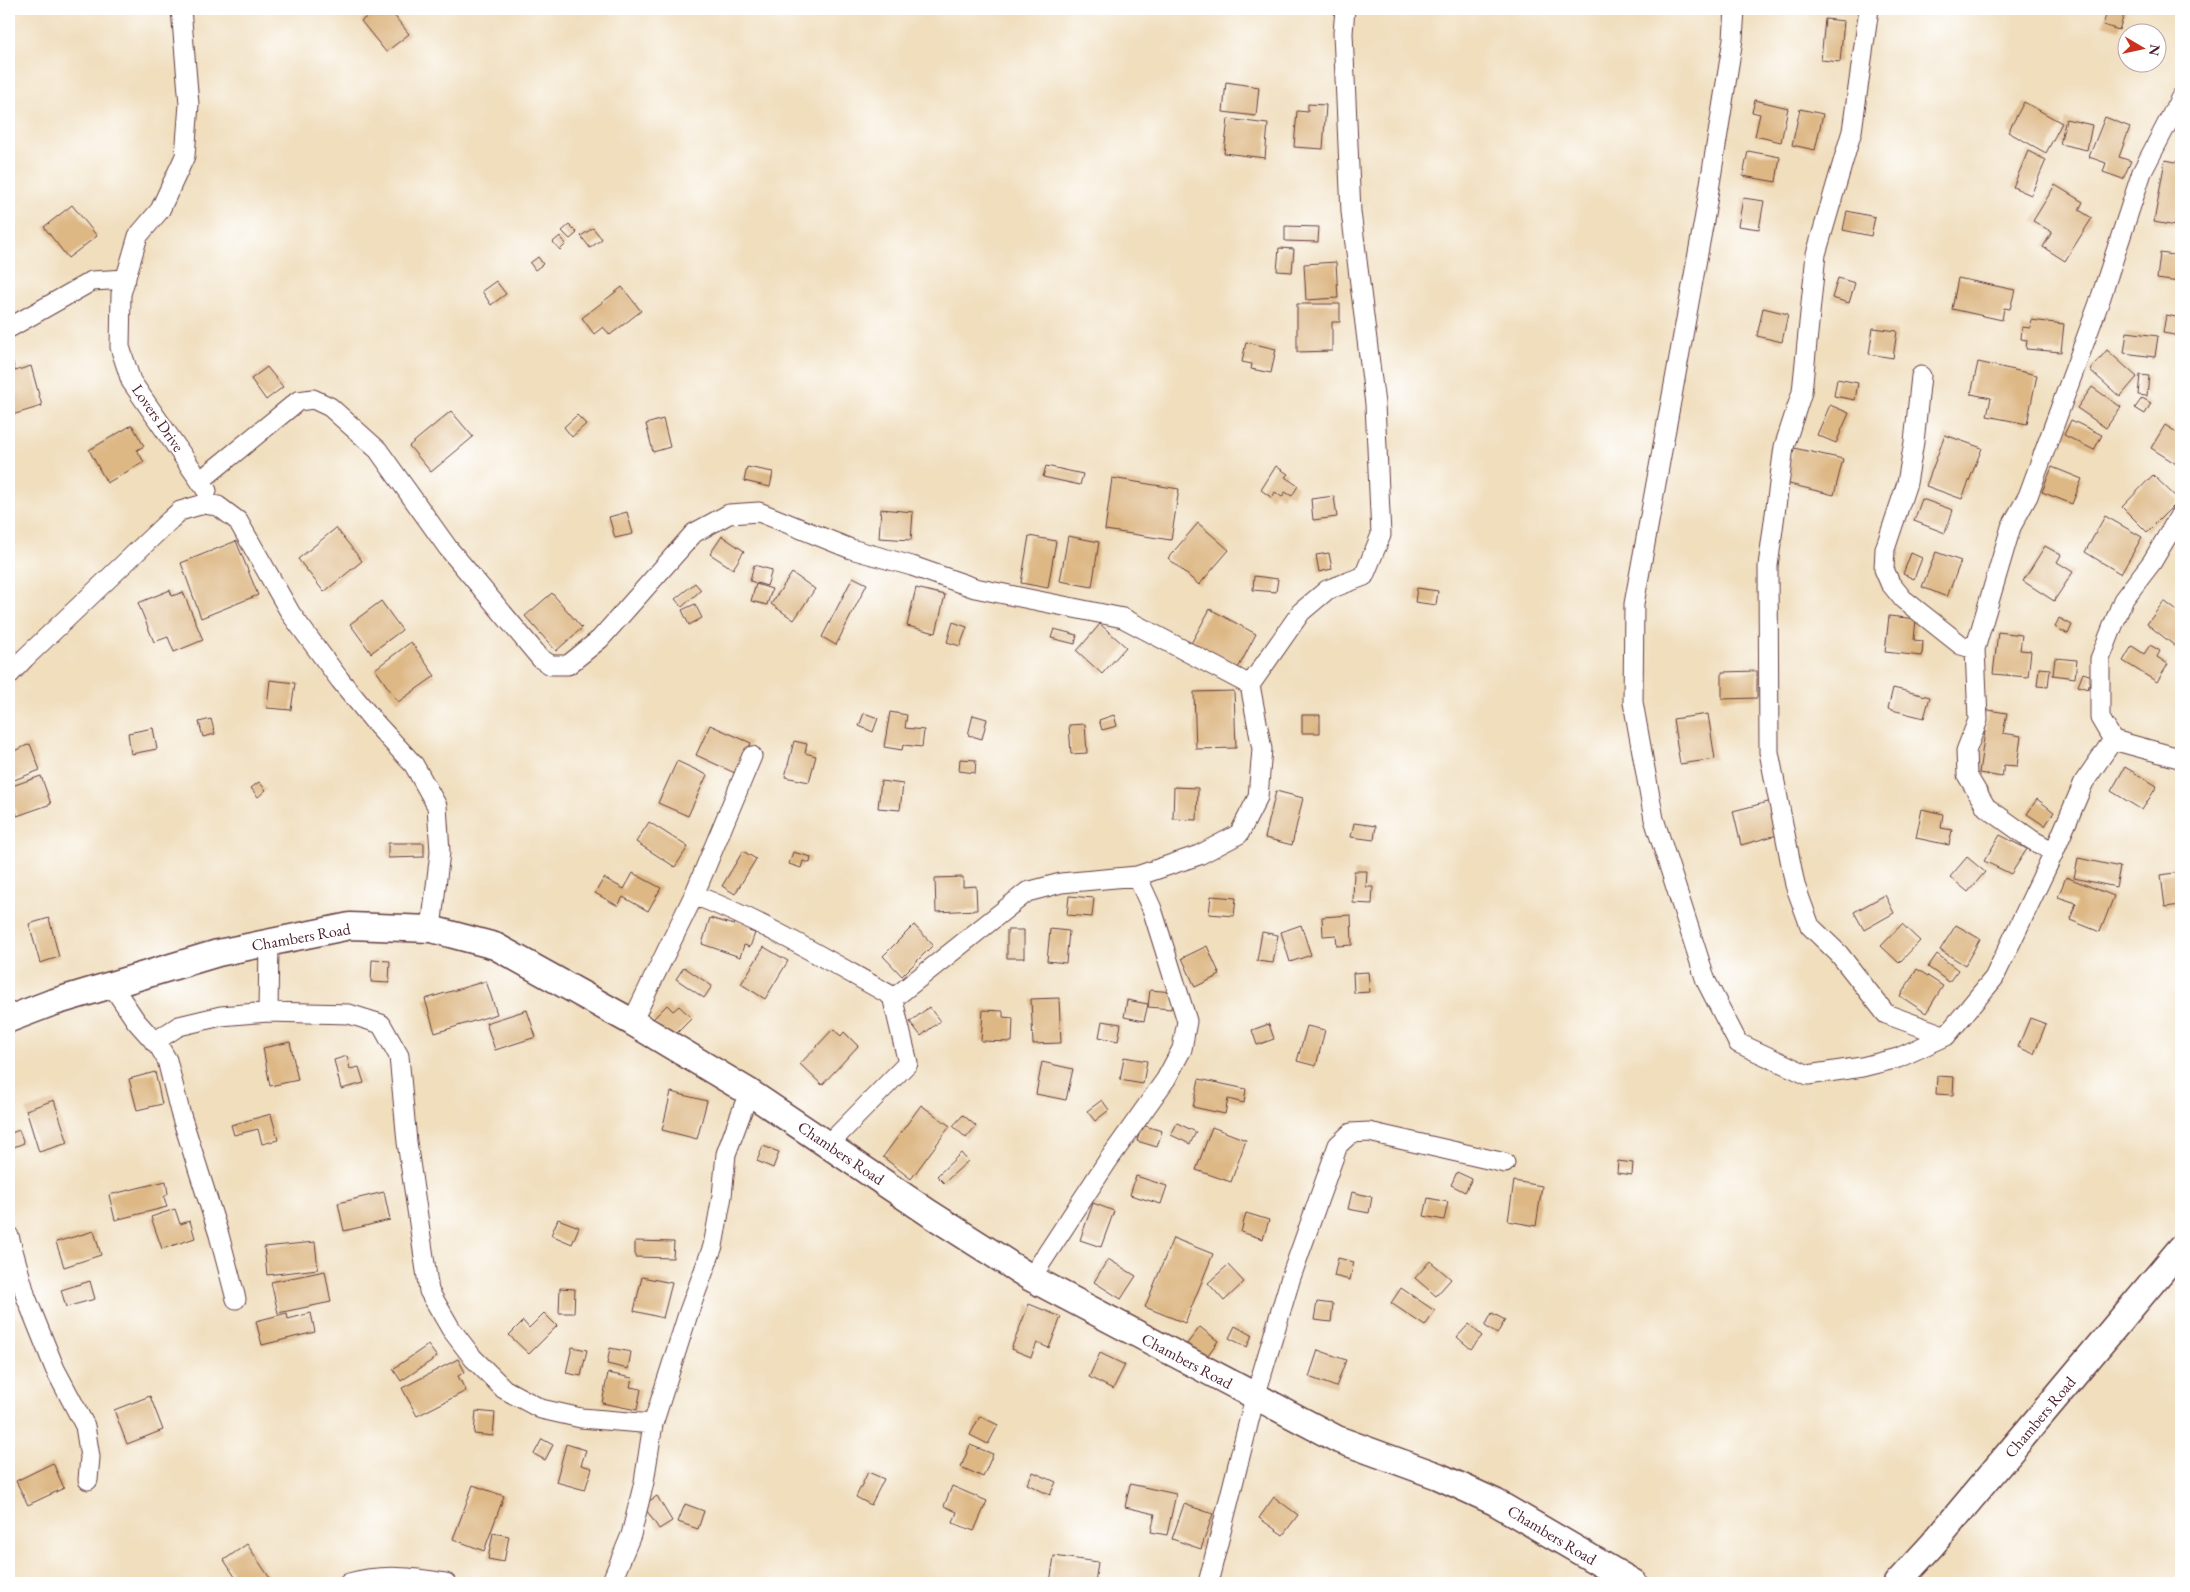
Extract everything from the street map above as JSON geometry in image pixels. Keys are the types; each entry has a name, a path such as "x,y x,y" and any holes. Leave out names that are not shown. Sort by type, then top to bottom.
{"street":[{"name":"Lovers Drive","path":"181,9 190,104 185,156 160,210 138,236 121,294 120,347 131,381 218,506 238,521 291,614 340,680 414,765 437,806 440,852 431,929"},
{"path":"694,895 761,924 892,996 899,994 1027,892 1061,883 1137,876 1199,855 1239,834 1258,796 1262,749 1250,685 1301,612 1327,590 1364,576 1382,535 1375,404 1352,212 1342,33 1345,9"},
{"path":"1734,9 1733,39 1705,215 1634,604 1633,702 1654,819 1706,981 1738,1043 1808,1075 1862,1067 1898,1058 1946,1036 1994,978 2054,852 2084,782 2113,740"},
{"path":"1869,9 1852,130 1816,254 1802,392 1784,447 1781,467 1768,566 1769,752 1795,885 1810,926 1839,954 1886,1014 1946,1036"},
{"path":"2054,852 2032,840 1986,807 1967,775 1966,751 1978,720 1975,649 2011,527 2028,496 2100,300 2142,172 2181,97"},
{"path":"9,328 92,281 126,279"},
{"path":"1921,376 1914,442 1907,483 1885,549 1884,569 1890,583 1903,599 1961,645 1975,649"},
{"path":"200,481 298,401 313,399 330,407 378,450 448,548 541,659 551,665 568,665 600,640 694,533 729,514 759,512 851,549 912,566 975,588 1123,618 1250,685"},
{"path":"9,675 24,658 180,511 204,504 218,506"},
{"path":"2180,757 2113,740 2100,718 2100,659 2123,600 2152,562 2181,512"},
{"path":"632,1022 694,895 752,756"},
{"path":"1031,1278 1107,1162 1166,1079 1182,1049 1187,1021 1152,909 1137,876"},
{"name":"Chambers Road","path":"9,1019 51,1003 111,984 218,953 350,926 431,929 495,946 632,1022 750,1092 929,1213 1031,1278 1337,1439 1438,1476 1495,1502 1634,1583"},
{"path":"268,1012 269,942"},
{"path":"111,984 136,1022 167,1060 180,1112 219,1235 236,1299"},
{"path":"829,1144 908,1063 892,996"},
{"path":"154,1042 179,1026 221,1016 268,1012 349,1014 381,1024 399,1056 407,1142 429,1291 451,1329 473,1358 504,1389 541,1409 581,1418 653,1424"},
{"path":"611,1583 631,1535 644,1482 653,1424 688,1314 713,1246 722,1196 726,1154 750,1092"},
{"path":"1208,1583 1255,1397 1291,1277 1334,1153 1344,1138 1351,1133 1369,1132 1505,1163"},
{"path":"9,1236 26,1297 55,1369 85,1426 90,1457 88,1480"},
{"name":"Chambers Road","path":"1897,1583 1939,1538 2181,1248"},
{"path":"349,1583 364,1579 399,1576 446,1583"}],"building":[{"path":"378,9 389,9 409,34 386,52 361,21"},
{"path":"1762,9 1790,9 1790,13 1762,12"},
{"path":"2108,9 2126,9 2122,22 2118,22 2118,30 2103,25"},
{"path":"1825,19 1844,21 1840,62 1821,60"},
{"path":"1226,82 1259,87 1256,116 1223,112"},
{"path":"1755,100 1788,108 1781,142 1755,136 1760,114 1752,112"},
{"path":"2024,102 2062,123 2046,153 2008,132"},
{"path":"1308,104 1326,105 1323,149 1294,147 1297,111 1308,112"},
{"path":"1800,109 1823,114 1815,150 1792,145"},
{"path":"2105,117 2130,127 2119,157 2131,161 2123,179 2103,172 2106,163 2089,157"},
{"path":"1228,119 1268,124 1265,158 1224,153"},
{"path":"2066,119 2092,125 2087,150 2060,144"},
{"path":"1748,151 1780,157 1776,182 1743,176"},
{"path":"2028,151 2046,160 2031,195 2013,187"},
{"path":"2165,160 2181,163 2181,227 2154,222"},
{"path":"2055,185 2083,202 2079,210 2092,218 2065,261 2043,247 2052,232 2033,221"},
{"path":"1743,198 1764,201 1759,229 1738,226"},
{"path":"72,205 97,236 68,258 44,227"},
{"path":"1847,211 1875,217 1871,236 1843,230"},
{"path":"569,225 577,233 570,239 562,231"},
{"path":"1285,226 1319,227 1318,242 1285,241"},
{"path":"593,228 602,239 590,248 581,236"},
{"path":"560,236 566,244 560,250 553,242"},
{"path":"1279,248 1294,249 1292,272 1277,271"},
{"path":"2160,253 2181,256 2179,282 2157,279"},
{"path":"538,257 543,264 535,270 530,263"},
{"path":"1336,262 1338,298 1306,300 1304,264"},
{"path":"1838,278 1855,283 1849,303 1832,298"},
{"path":"1958,278 2015,290 2010,309 2004,308 2002,320 1952,309"},
{"path":"496,281 506,294 491,305 482,291"},
{"path":"622,287 641,311 610,335 603,327 594,334 582,318"},
{"path":"1297,304 1340,304 1340,322 1332,322 1332,351 1297,352"},
{"path":"1763,308 1788,314 1782,342 1757,336"},
{"path":"2166,315 2181,318 2181,336 2163,333"},
{"path":"2031,320 2064,324 2061,352 2026,349 2027,340 2021,339 2022,327 2030,328"},
{"path":"1873,328 1897,331 1893,358 1869,354"},
{"path":"2127,332 2158,336 2155,357 2124,353"},
{"path":"1246,342 1276,349 1271,373 1251,369 1252,364 1242,362"},
{"path":"2107,350 2137,377 2120,397 2090,370"},
{"path":"12,360 15,371 31,366 42,406 12,415 9,401 9,361"},
{"path":"1978,362 2037,375 2027,424 1987,416 1991,398 1971,394"},
{"path":"267,367 283,387 266,400 251,379"},
{"path":"2140,375 2149,376 2147,396 2138,395"},
{"path":"1837,379 1858,383 1855,400 1834,396"},
{"path":"2092,387 2121,407 2106,428 2077,408"},
{"path":"2142,398 2151,403 2145,414 2135,408"},
{"path":"1830,405 1849,413 1836,443 1817,435"},
{"path":"451,411 473,437 431,472 409,446"},
{"path":"577,415 586,424 572,437 564,427"},
{"path":"663,419 670,447 653,452 646,424"},
{"path":"2071,420 2102,435 2094,450 2064,435"},
{"path":"132,425 144,446 137,450 144,462 107,483 89,450"},
{"path":"2165,425 2181,435 2181,467 2151,448"},
{"path":"1945,435 1982,448 1962,499 1926,486"},
{"path":"1794,448 1843,459 1834,495 1785,483"},
{"path":"1046,466 1083,474 1080,485 1043,477"},
{"path":"1276,466 1288,474 1285,477 1298,486 1292,496 1285,492 1282,497 1275,492 1272,498 1261,490"},
{"path":"747,467 773,472 770,487 744,481"},
{"path":"2052,467 2082,479 2072,504 2042,492"},
{"path":"2153,475 2179,500 2147,532 2122,507"},
{"path":"1112,478 1179,489 1171,540 1105,530"},
{"path":"1334,496 1337,517 1313,520 1311,499"},
{"path":"1922,499 1953,510 1945,533 1914,521"},
{"path":"881,509 913,512 911,540 879,538"},
{"path":"627,512 633,534 615,538 609,517"},
{"path":"2105,516 2142,537 2121,574 2085,552"},
{"path":"1198,523 1229,550 1199,585 1168,558"},
{"path":"336,528 362,561 324,592 298,559"},
{"path":"722,536 744,551 733,569 710,554"},
{"path":"1029,536 1056,541 1048,588 1021,583"},
{"path":"1068,536 1099,542 1092,587 1060,581"},
{"path":"236,541 258,595 201,618 181,563"},
{"path":"2045,546 2061,555 2057,562 2073,572 2054,601 2023,581"},
{"path":"1936,552 1961,561 1947,597 1922,587"},
{"path":"1329,553 1332,569 1319,572 1316,555"},
{"path":"1911,553 1922,558 1914,579 1903,574"},
{"path":"754,565 772,570 767,586 750,581"},
{"path":"792,573 815,589 794,620 771,604"},
{"path":"1254,576 1278,579 1276,592 1253,590"},
{"path":"853,577 867,584 836,645 822,637"},
{"path":"695,583 701,590 682,607 675,599"},
{"path":"756,584 772,589 767,605 751,601"},
{"path":"916,588 945,595 936,633 907,626"},
{"path":"1417,588 1438,591 1436,605 1415,602"},
{"path":"170,590 172,596 183,592 203,640 174,652 168,637 154,642 138,603"},
{"path":"552,593 582,628 556,651 525,616"},
{"path":"381,601 402,630 371,653 350,624"},
{"path":"2164,601 2181,614 2181,637 2175,646 2147,624"},
{"path":"695,604 702,618 689,625 682,610"},
{"path":"1210,609 1256,634 1235,674 1188,649"},
{"path":"1889,616 1916,619 1914,640 1923,641 1922,656 1885,652"},
{"path":"2059,618 2072,625 2068,634 2055,627"},
{"path":"953,622 967,627 960,646 947,642"},
{"path":"1100,624 1126,647 1102,674 1077,651"},
{"path":"1054,629 1077,635 1075,644 1051,638"},
{"path":"1998,632 2022,635 2020,650 2031,651 2028,677 1993,674"},
{"path":"411,642 435,676 398,702 375,669"},
{"path":"2150,645 2160,651 2157,657 2168,664 2157,682 2123,661 2132,646 2144,654"},
{"path":"2055,658 2077,660 2075,678 2053,675"},
{"path":"2039,668 2050,669 2048,687 2037,686"},
{"path":"1757,671 1757,698 1722,699 1722,672"},
{"path":"2083,673 2092,676 2088,689 2078,686"},
{"path":"270,680 295,683 291,710 267,708"},
{"path":"1893,688 1930,697 1924,718 1888,709"},
{"path":"1234,691 1236,748 1196,749 1194,692"},
{"path":"1988,710 2007,713 2003,733 2021,736 2017,766 2004,765 2002,777 1979,773"},
{"path":"890,712 907,715 905,728 924,730 922,747 903,745 902,750 884,747"},
{"path":"864,713 878,718 873,732 859,726"},
{"path":"1708,714 1715,759 1680,764 1673,719"},
{"path":"973,715 987,719 982,739 968,735"},
{"path":"1114,715 1117,726 1102,730 1099,720"},
{"path":"1302,715 1320,715 1320,733 1302,733"},
{"path":"211,719 215,734 203,737 199,722"},
{"path":"1085,724 1087,753 1071,754 1069,725"},
{"path":"710,725 751,743 737,774 696,755"},
{"path":"153,728 157,749 131,754 128,733"},
{"path":"794,741 807,744 805,753 816,756 809,782 785,777"},
{"path":"30,744 40,770 9,782 9,753"},
{"path":"960,759 976,760 975,773 959,771"},
{"path":"677,761 707,775 688,816 658,803"},
{"path":"2125,767 2157,786 2142,810 2111,791"},
{"path":"41,776 51,804 17,816 9,787"},
{"path":"881,781 903,784 900,810 878,808"},
{"path":"259,782 266,790 258,797 251,788"},
{"path":"1174,787 1198,788 1197,820 1173,819"},
{"path":"1276,791 1303,798 1292,845 1265,838"},
{"path":"2037,799 2054,812 2045,826 2027,814"},
{"path":"1772,801 1781,834 1741,845 1733,811"},
{"path":"1922,809 1943,814 1941,828 1952,830 1949,845 1916,838"},
{"path":"649,822 688,847 675,867 636,842"},
{"path":"1354,823 1376,826 1374,840 1351,837"},
{"path":"2000,835 2027,849 2011,874 1984,861"},
{"path":"388,843 424,843 424,857 388,858"},
{"path":"743,851 756,859 735,894 722,886"},
{"path":"793,852 811,857 810,863 803,861 801,868 789,864"},
{"path":"1967,857 1985,872 1968,892 1950,877"},
{"path":"2078,858 2120,867 2116,887 2074,878"},
{"path":"1354,871 1367,871 1366,887 1373,887 1372,904 1353,903"},
{"path":"2181,872 2181,905 2165,907 2161,875"},
{"path":"633,873 661,888 648,911 623,897 618,906 595,893 604,878 624,889"},
{"path":"963,877 963,887 976,886 977,910 936,912 935,878"},
{"path":"2066,877 2114,896 2100,932 2070,920 2076,903 2058,897"},
{"path":"1885,895 1894,913 1864,930 1854,912"},
{"path":"1069,896 1094,898 1092,917 1067,915"},
{"path":"1211,896 1236,898 1234,916 1209,914"},
{"path":"1351,915 1352,945 1337,946 1336,935 1323,936 1322,917"},
{"path":"49,918 59,957 40,963 29,924"},
{"path":"710,918 734,925 736,920 751,925 749,931 755,933 750,947 744,945 740,957 702,944"},
{"path":"1902,924 1920,941 1899,963 1881,946"},
{"path":"914,925 933,945 902,976 883,956"},
{"path":"1301,925 1311,955 1290,962 1281,932"},
{"path":"1956,925 1980,939 1965,965 1940,950"},
{"path":"1050,929 1069,931 1066,963 1047,961"},
{"path":"1007,930 1024,930 1024,958 1007,958"},
{"path":"1262,932 1278,935 1273,963 1257,961"},
{"path":"1207,946 1220,975 1195,987 1182,958"},
{"path":"764,947 788,961 765,999 741,984"},
{"path":"1937,954 1958,970 1949,982 1928,967"},
{"path":"372,960 390,961 389,983 371,982"},
{"path":"684,967 712,986 704,998 676,979"},
{"path":"1917,969 1943,986 1926,1013 1900,996"},
{"path":"1368,972 1370,992 1354,993 1353,973"},
{"path":"486,981 497,1014 435,1033 425,999"},
{"path":"1150,990 1173,992 1171,1009 1148,1007"},
{"path":"1059,998 1061,1043 1033,1044 1031,999"},
{"path":"1127,1000 1148,1004 1144,1021 1124,1017"},
{"path":"667,1005 673,1011 679,1006 692,1018 671,1039 652,1020"},
{"path":"929,1007 940,1021 921,1036 910,1022"},
{"path":"527,1010 536,1037 495,1050 486,1023"},
{"path":"983,1010 1003,1011 1003,1017 1013,1018 1012,1042 981,1041"},
{"path":"2030,1018 2046,1024 2034,1054 2018,1047"},
{"path":"1102,1021 1121,1024 1118,1041 1099,1037"},
{"path":"1269,1024 1274,1039 1257,1045 1252,1030"},
{"path":"1307,1026 1325,1030 1316,1066 1297,1061"},
{"path":"833,1029 841,1036 844,1032 858,1046 822,1085 800,1064"},
{"path":"290,1042 298,1080 270,1086 263,1048"},
{"path":"347,1056 350,1069 359,1067 364,1083 341,1089 334,1060"},
{"path":"1124,1057 1147,1061 1143,1084 1120,1080"},
{"path":"1042,1062 1073,1069 1066,1100 1036,1094"},
{"path":"155,1072 162,1104 137,1110 129,1079"},
{"path":"1937,1076 1954,1077 1953,1095 1936,1094"},
{"path":"1199,1079 1246,1089 1244,1103 1228,1099 1225,1114 1193,1107"},
{"path":"671,1092 707,1101 697,1139 662,1130"},
{"path":"54,1100 68,1143 39,1152 26,1110"},
{"path":"1102,1100 1109,1110 1095,1121 1087,1111"},
{"path":"921,1105 950,1126 911,1179 883,1157"},
{"path":"271,1114 278,1140 262,1144 258,1129 234,1135 231,1125"},
{"path":"963,1115 976,1126 966,1138 953,1126"},
{"path":"1177,1123 1196,1132 1190,1144 1171,1135"},
{"path":"1142,1125 1162,1131 1157,1147 1137,1141"},
{"path":"1212,1127 1246,1140 1231,1182 1196,1170"},
{"path":"19,1130 24,1143 9,1149 9,1134"},
{"path":"763,1146 779,1152 773,1168 757,1161"},
{"path":"961,1153 968,1161 944,1183 937,1176"},
{"path":"1618,1161 1633,1163 1632,1175 1617,1173"},
{"path":"1457,1172 1472,1179 1465,1192 1451,1185"},
{"path":"1136,1176 1167,1186 1161,1204 1130,1195"},
{"path":"166,1181 168,1194 164,1197 167,1207 115,1220 109,1195"},
{"path":"1514,1181 1542,1186 1536,1226 1508,1221"},
{"path":"384,1192 390,1220 344,1231 338,1203"},
{"path":"1352,1192 1372,1197 1369,1213 1348,1209"},
{"path":"1428,1198 1448,1202 1444,1220 1424,1216"},
{"path":"1093,1203 1114,1211 1101,1247 1080,1240"},
{"path":"175,1209 180,1224 190,1221 195,1238 162,1249 151,1217"},
{"path":"1246,1213 1269,1220 1263,1239 1241,1232"},
{"path":"558,1219 579,1227 572,1244 551,1235"},
{"path":"94,1231 101,1255 64,1267 56,1242"},
{"path":"1173,1238 1213,1254 1185,1323 1145,1307"},
{"path":"635,1241 674,1242 673,1258 635,1257"},
{"path":"315,1242 318,1269 267,1275 264,1247"},
{"path":"1338,1258 1354,1262 1350,1280 1334,1276"},
{"path":"1108,1259 1136,1276 1121,1299 1094,1282"},
{"path":"1430,1261 1451,1279 1436,1296 1415,1278"},
{"path":"1228,1265 1244,1282 1224,1301 1208,1283"},
{"path":"325,1271 331,1302 278,1313 271,1282"},
{"path":"642,1277 672,1283 663,1318 634,1311"},
{"path":"90,1281 95,1299 66,1307 61,1290"},
{"path":"560,1288 575,1289 574,1313 559,1313"},
{"path":"1401,1288 1435,1311 1425,1326 1391,1303"},
{"path":"1317,1302 1333,1304 1331,1322 1314,1320"},
{"path":"1029,1304 1061,1317 1049,1348 1037,1343 1031,1357 1011,1349"},
{"path":"287,1313 288,1319 311,1313 315,1332 262,1345 256,1321"},
{"path":"544,1313 557,1326 529,1354 509,1335 523,1321 529,1328"},
{"path":"1492,1313 1505,1320 1497,1334 1485,1326"},
{"path":"1469,1324 1482,1336 1471,1349 1457,1337"},
{"path":"1235,1326 1252,1335 1247,1347 1229,1338"},
{"path":"1200,1327 1218,1341 1205,1359 1186,1345"},
{"path":"428,1345 437,1357 401,1381 393,1369"},
{"path":"572,1347 587,1350 581,1376 566,1373"},
{"path":"610,1348 631,1352 628,1369 607,1364"},
{"path":"1318,1350 1346,1360 1336,1387 1309,1377"},
{"path":"1100,1353 1125,1365 1113,1389 1089,1377"},
{"path":"458,1359 465,1372 458,1376 466,1391 417,1416 402,1388"},
{"path":"608,1373 632,1378 630,1387 641,1389 637,1410 602,1403"},
{"path":"150,1396 163,1430 127,1444 114,1410"},
{"path":"476,1411 495,1413 493,1436 474,1434"},
{"path":"980,1416 998,1425 988,1444 970,1435"},
{"path":"542,1439 553,1445 545,1460 534,1454"},
{"path":"566,1444 586,1450 581,1465 592,1468 585,1490 556,1482"},
{"path":"970,1445 993,1454 983,1477 961,1467"},
{"path":"53,1463 64,1488 28,1505 16,1481"},
{"path":"868,1472 884,1479 871,1505 856,1497"},
{"path":"1033,1472 1056,1482 1050,1495 1027,1484"},
{"path":"1130,1484 1176,1494 1167,1535 1151,1532 1155,1514 1125,1507"},
{"path":"473,1485 504,1496 484,1551 453,1539"},
{"path":"952,1486 987,1501 974,1531 953,1523 957,1512 944,1506"},
{"path":"657,1496 672,1521 659,1529 643,1505"},
{"path":"1274,1497 1298,1515 1283,1535 1259,1518"},
{"path":"685,1504 704,1511 698,1529 678,1522"},
{"path":"1184,1504 1213,1514 1201,1549 1172,1539"},
{"path":"493,1533 509,1536 504,1562 488,1559"},
{"path":"247,1544 273,1583 239,1583 224,1560"},
{"path":"1054,1556 1098,1562 1095,1583 1050,1583"}]}
